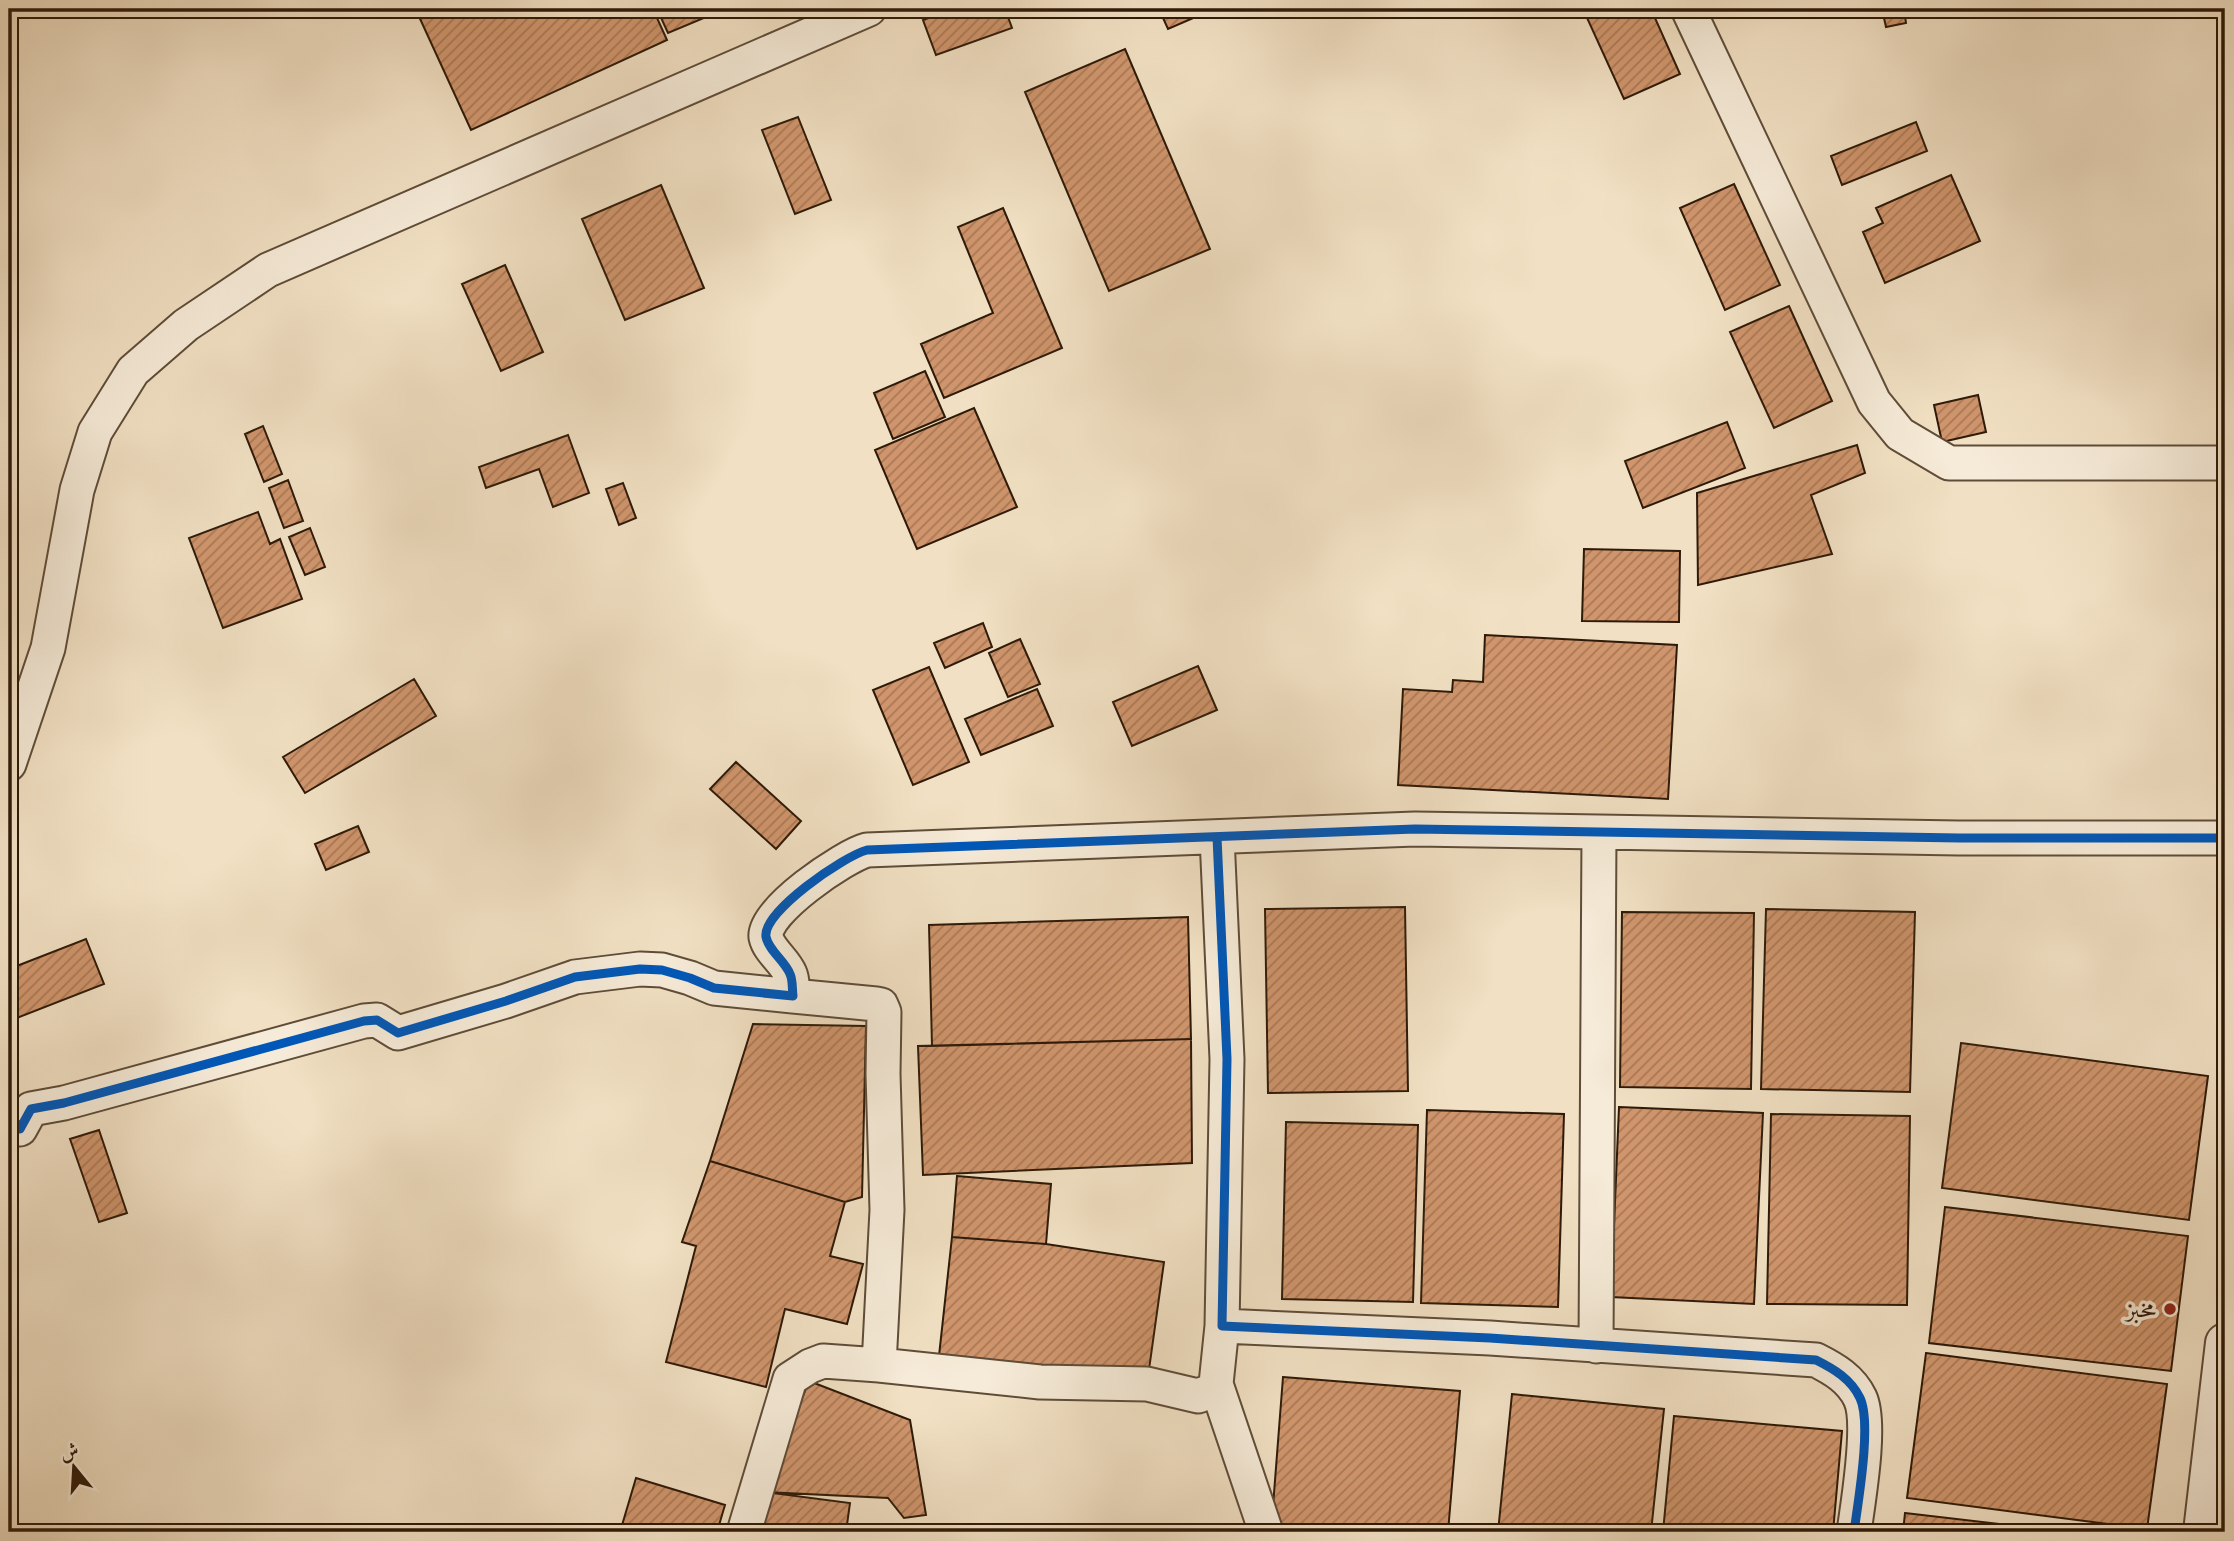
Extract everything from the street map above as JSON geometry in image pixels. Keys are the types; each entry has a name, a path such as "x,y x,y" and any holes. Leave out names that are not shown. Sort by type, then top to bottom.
{"street":[{"path":"9,764 48,648 77,490 95,432 133,371 186,325 268,270 869,9"},
{"path":"1688,9 1874,401 1900,433 1949,463 2225,463"},
{"path":"793,996 791,976 766,937 767,928 783,907 823,873 856,853 867,850 1415,830 1959,838 2225,838"},
{"path":"1596,1346 1598,832"},
{"path":"1217,837 1227,1059 1222,1326 1216,1384 1266,1532"},
{"path":"9,1114 20,1129 32,1109 363,1021 377,1020 398,1033 575,977 640,969 662,970 715,988 881,1005 884,1012 887,1210 879,1365"},
{"path":"1222,1326 1490,1338 1816,1360 1839,1372 1861,1399 1865,1433 1854,1532"},
{"path":"2203,1532 2225,1343"},
{"path":"744,1532 790,1379 810,1366 823,1362 879,1365 1040,1382 1147,1384 1198,1396 1211,1391 1216,1384"}],"building":[{"path":"653,9 667,40 471,130 416,10"},
{"path":"657,9 708,9 711,15 668,33"},
{"path":"953,9 1005,9 1012,28 936,55 923,20"},
{"path":"1159,9 1214,9 1168,29"},
{"path":"1583,9 1651,9 1680,74 1624,99"},
{"path":"1882,9 1904,9 1906,23 1886,27"},
{"path":"1125,49 1210,249 1109,291 1025,92"},
{"path":"798,117 831,200 795,214 762,130"},
{"path":"1916,122 1927,151 1842,185 1831,156"},
{"path":"1951,175 1980,241 1885,283 1863,232 1883,223 1876,208"},
{"path":"1734,184 1780,285 1725,310 1680,208"},
{"path":"661,185 704,288 625,320 582,219"},
{"path":"1003,208 1062,348 944,398 921,344 993,313 958,227"},
{"path":"505,265 543,352 501,371 462,284"},
{"path":"1789,306 1832,401 1774,428 1730,332"},
{"path":"925,371 945,417 893,439 874,393"},
{"path":"1978,395 1986,432 1942,442 1934,405"},
{"path":"974,408 1017,507 917,549 875,450"},
{"path":"1727,422 1745,468 1643,508 1625,461"},
{"path":"263,426 282,474 264,482 245,434"},
{"path":"568,435 589,493 553,507 539,469 486,488 479,467"},
{"path":"1857,445 1865,473 1811,495 1832,554 1698,585 1697,493"},
{"path":"288,480 303,521 284,528 269,488"},
{"path":"623,483 636,518 619,525 606,489"},
{"path":"258,512 270,544 280,539 302,599 223,628 189,538"},
{"path":"310,528 325,567 305,575 289,537"},
{"path":"1584,549 1680,551 1679,622 1582,621"},
{"path":"983,623 992,647 945,668 934,643"},
{"path":"1485,635 1677,645 1668,799 1398,785 1403,689 1452,692 1453,680 1483,682"},
{"path":"1020,639 1040,684 1008,697 989,653"},
{"path":"1198,666 1217,710 1132,746 1113,702"},
{"path":"929,667 969,762 913,785 873,690"},
{"path":"414,679 436,716 305,793 283,757"},
{"path":"1037,689 1053,726 981,755 965,719"},
{"path":"736,762 801,821 776,849 710,789"},
{"path":"358,826 369,852 326,870 315,844"},
{"path":"1405,907 1408,1091 1268,1093 1265,909"},
{"path":"1766,909 1915,912 1910,1092 1761,1089"},
{"path":"1622,912 1754,913 1751,1089 1620,1087"},
{"path":"1188,917 1191,1039 932,1046 929,925"},
{"path":"86,939 104,984 9,1021 9,969"},
{"path":"753,1024 866,1026 862,1197 845,1202 710,1161"},
{"path":"1191,1039 1192,1163 923,1175 918,1046"},
{"path":"1961,1043 2208,1076 2189,1220 1942,1188"},
{"path":"1619,1107 1763,1113 1754,1304 1611,1297"},
{"path":"1427,1110 1564,1114 1558,1307 1421,1303"},
{"path":"1771,1114 1910,1116 1907,1305 1767,1304"},
{"path":"1286,1122 1418,1125 1413,1302 1282,1299"},
{"path":"99,1130 127,1213 99,1222 70,1139"},
{"path":"710,1161 845,1202 830,1256 863,1264 847,1324 785,1309 766,1387 666,1362 696,1246 682,1242"},
{"path":"957,1176 1051,1184 1046,1244 952,1237"},
{"path":"1945,1207 2188,1236 2171,1371 1929,1343"},
{"path":"952,1237 1046,1244 1164,1262 1147,1384 939,1356"},
{"path":"1926,1353 2167,1384 2147,1529 1907,1498"},
{"path":"1283,1377 1460,1391 1448,1532 1271,1532"},
{"path":"809,1381 910,1420 926,1515 904,1518 888,1498 765,1492"},
{"path":"1512,1394 1664,1409 1651,1532 1498,1532"},
{"path":"1674,1416 1842,1431 1833,1532 1663,1532"},
{"path":"636,1478 725,1505 717,1532 620,1532"},
{"path":"765,1492 850,1503 846,1532 760,1532"},
{"path":"1905,1513 2068,1532 1903,1532"}],"cycle path":[{"path":"9,1113 20,1129 31,1109 64,1103 364,1021 377,1020 398,1033 575,977 640,969 662,970 714,988 793,996 790,974 766,937 768,926 806,886 856,854 867,850 1415,829 1959,838 2225,838"},
{"path":"1217,837 1227,1059 1222,1326 1490,1338 1816,1360 1847,1380 1860,1398 1863,1410 1863,1463 1854,1532"}],"place":[{"name":"مخبز","path":"2170,1309"}]}
